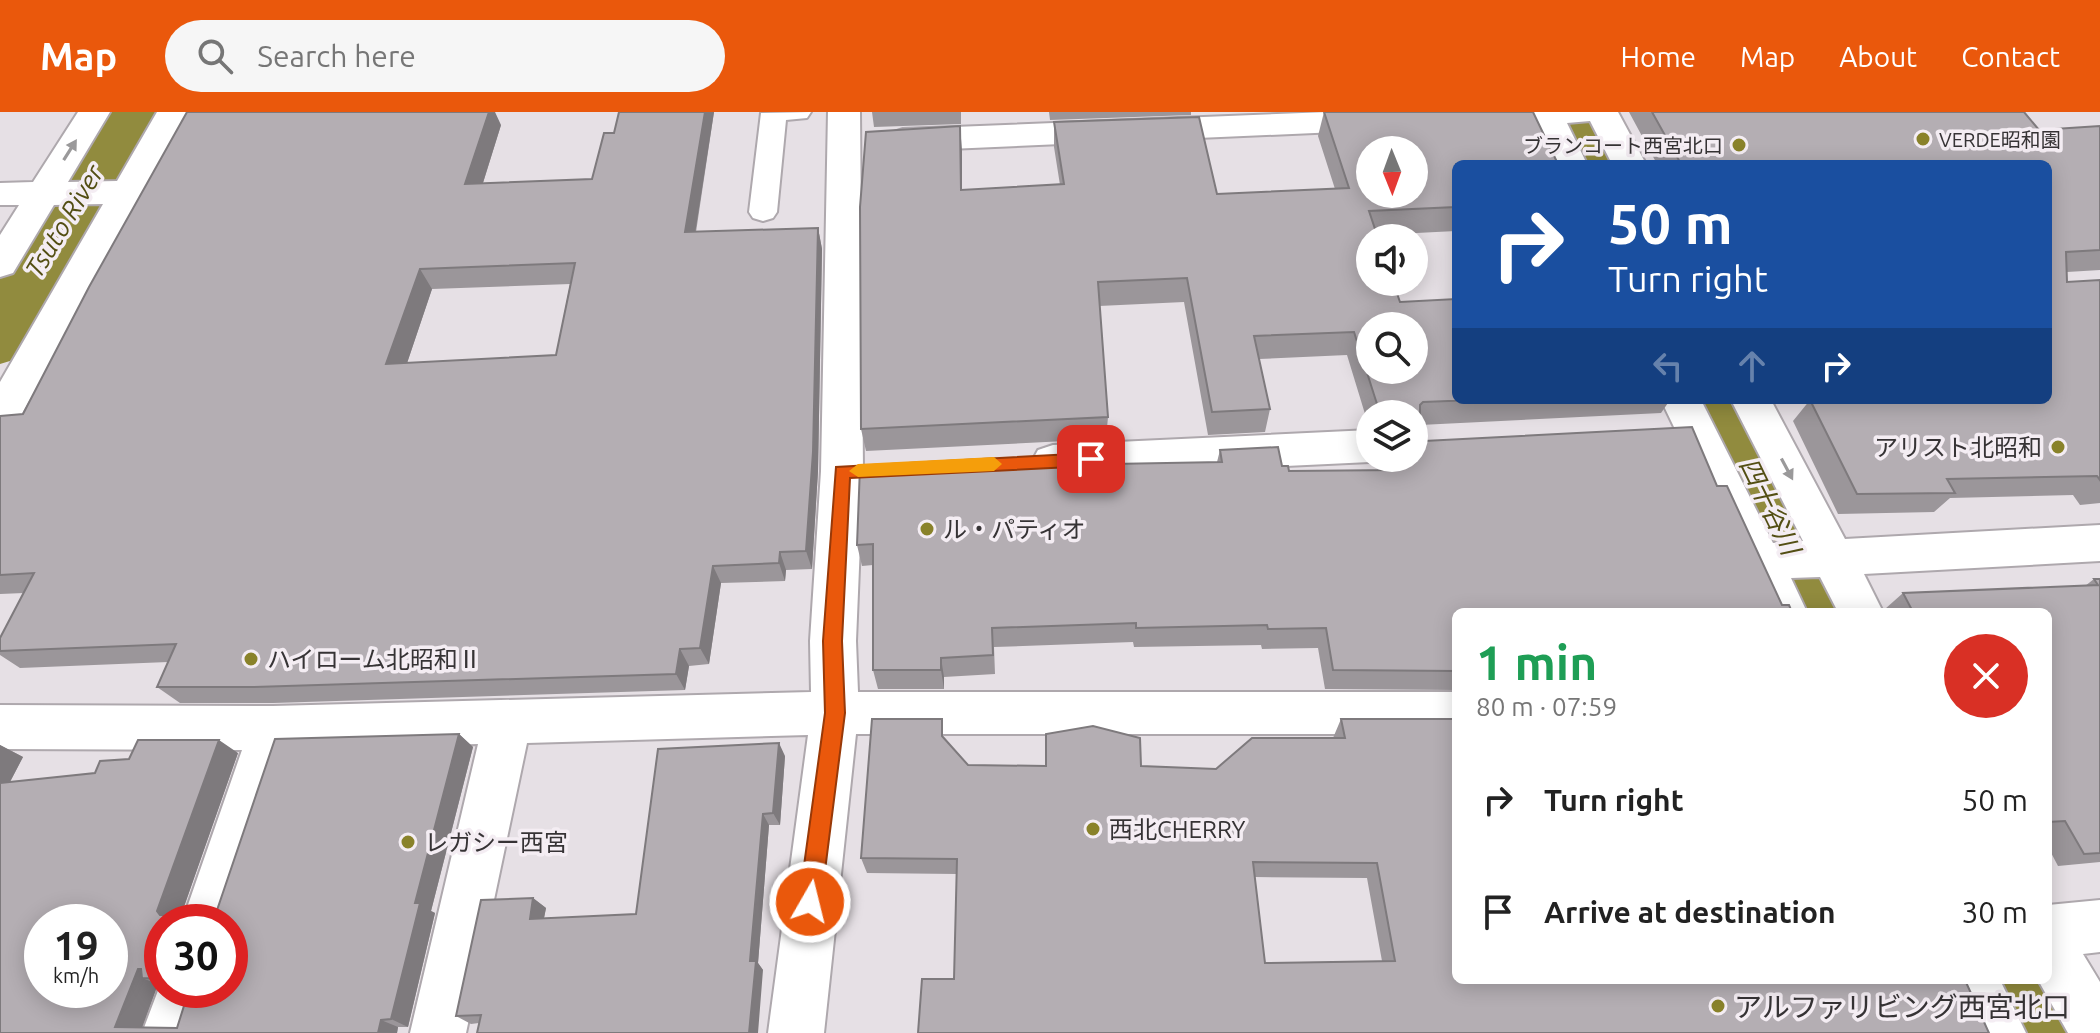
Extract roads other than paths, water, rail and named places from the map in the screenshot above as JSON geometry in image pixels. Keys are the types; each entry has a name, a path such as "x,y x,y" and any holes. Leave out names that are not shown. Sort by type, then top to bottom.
{"street":[{"path":"0,264 50,194 94,112"},
{"path":"0,417 47,334 120,192 173,112"},
{"path":"1602,112 1627,160"},
{"path":"796,1033 835,713 833,641 858,471 844,127 1428,118 1560,113 1569,160"},
{"path":"0,194 120,192"},
{"path":"1753,404 1859,608"},
{"path":"1648,432 1688,415 1783,608"},
{"path":"1013,463 1356,447"},
{"path":"1760,562 2100,543"},
{"path":"0,727 273,728 835,713 1452,713"},
{"path":"438,1033 507,723"},
{"path":"214,904 273,728"},
{"path":"2052,931 2100,926"},
{"path":"2052,952 2099,1033"},
{"path":"1973,984 1998,1033"},
{"path":"170,1033 179,1008"}],"lane":[{"path":"763,212 774,113 798,112"}],"waterway":[{"name":"Tsuto River","path":"0,330 129,112"},
{"name":"四十谷川","path":"1576,112 1599,160"},
{"name":"四十谷川","path":"1720,404 1821,608"},
{"name":"四十谷川","path":"2022,984 2049,1033"}],"place":[{"name":"VERDE昭和園","path":"1923,139"},
{"name":"ブランコート西宮北口","path":"1739,145"},
{"name":"アリスト北昭和","path":"2058,447"},
{"name":"ル・パティオ","path":"927,529"},
{"name":"ハイローム北昭和Ⅱ","path":"251,659"},
{"name":"西北CHERRY","path":"1093,829"},
{"name":"レガシー西宮","path":"408,842"},
{"name":"アルファリビング西宮北口","path":"1718,1006"}]}
